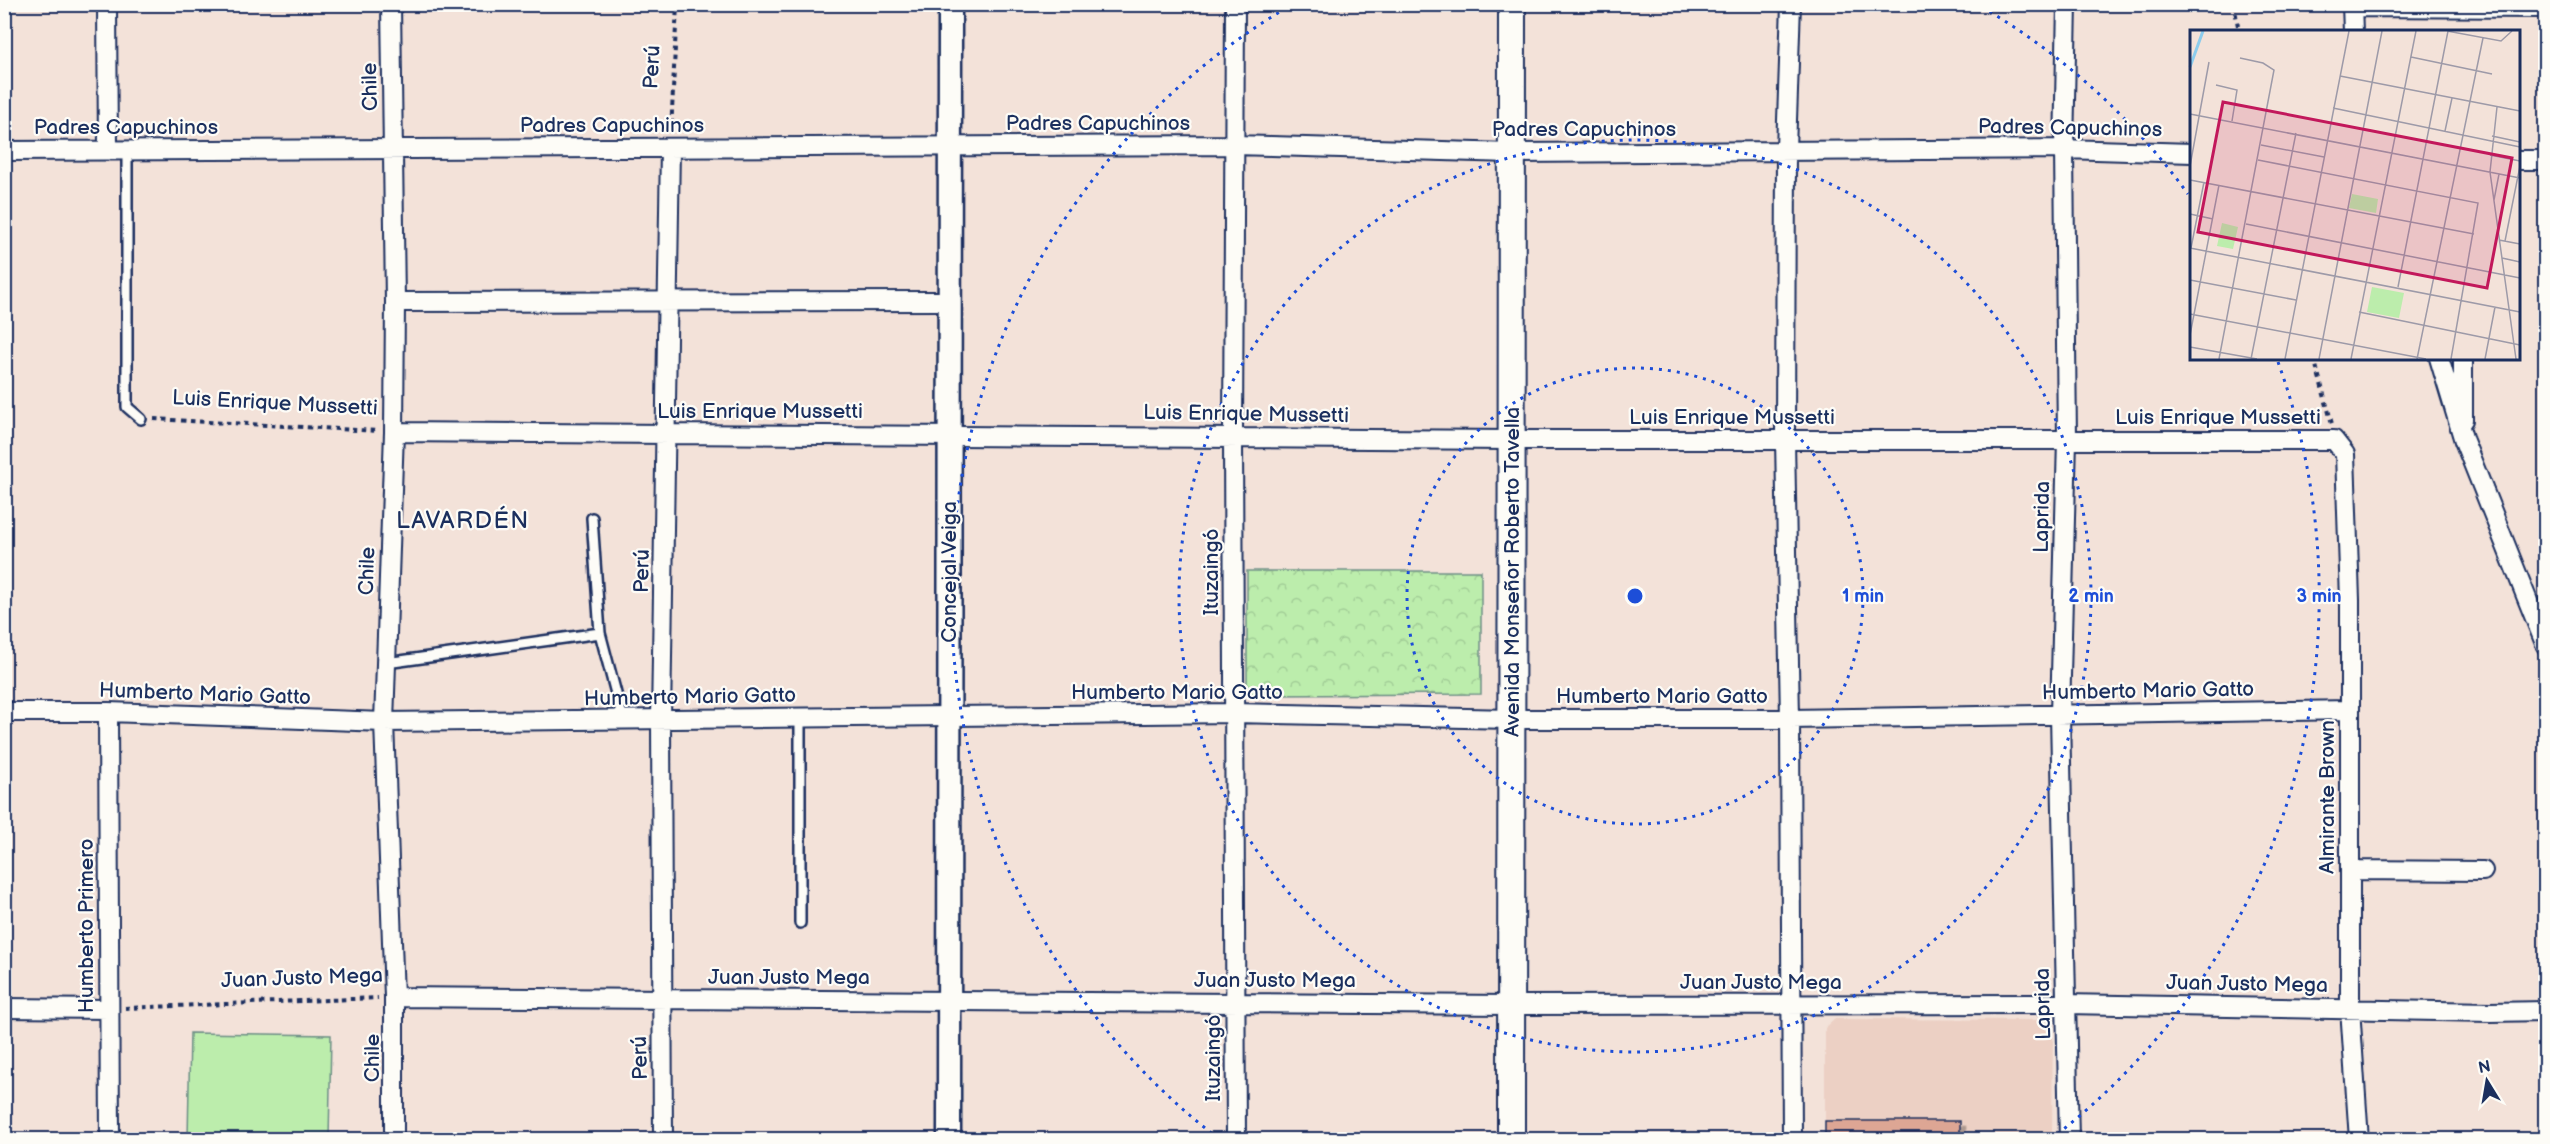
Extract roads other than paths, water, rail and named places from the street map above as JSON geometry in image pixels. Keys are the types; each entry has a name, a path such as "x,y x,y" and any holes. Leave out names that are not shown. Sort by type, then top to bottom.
{"main road":[{"name":"Avenida Monseñor Roberto Tavella","path":"1511,1140 1512,4"}],"street":[{"path":"107,4 108,150"},
{"name":"Chile","path":"391,4 394,148 394,432 384,722 394,997 394,1140"},
{"name":"Concejal Veiga","path":"949,1140 950,4"},
{"name":"Ituzaingó","path":"1235,4 1233,436 1236,1140"},
{"path":"1791,4 1786,149 1785,439 1790,719 1792,1140"},
{"name":"Laprida","path":"2067,4 2064,149 2067,439 2060,715 2069,1140"},
{"path":"2353,30 2352,6 2546,8"},
{"name":"Padres Capuchinos","path":"4,151 1235,145 1511,153 1786,149 2064,149 2190,153"},
{"name":"Perú","path":"663,1140 661,720 670,148"},
{"path":"2520,160 2546,160"},
{"path":"395,302 949,301"},
{"path":"2440,360 2463,441 2546,646"},
{"path":"2463,360 2463,441"},
{"name":"Luis Enrique Mussetti","path":"394,432 1233,436 1512,440 2334,440 2345,454"},
{"name":"Almirante Brown","path":"2345,454 2350,600 2350,1008 2359,1140"},
{"name":"Humberto Mario Gatto","path":"4,712 108,712 384,722 1234,713 1512,719 1790,719 2349,710"},
{"name":"Humberto Primero","path":"108,712 110,1140"},
{"path":"2350,870 2483,872"},
{"name":"Juan Justo Mega","path":"394,997 1511,1005 2065,1004 2490,1012 2546,1011"},
{"path":"4,1008 109,1009"}],"lane":[{"path":"127,150 127,406 141,419"},
{"path":"592,518 600,633 624,720"},
{"path":"386,663 600,633"},
{"path":"800,718 800,923"}],"district":[{"name":"LAVARDÉN","path":"463,520"}]}
